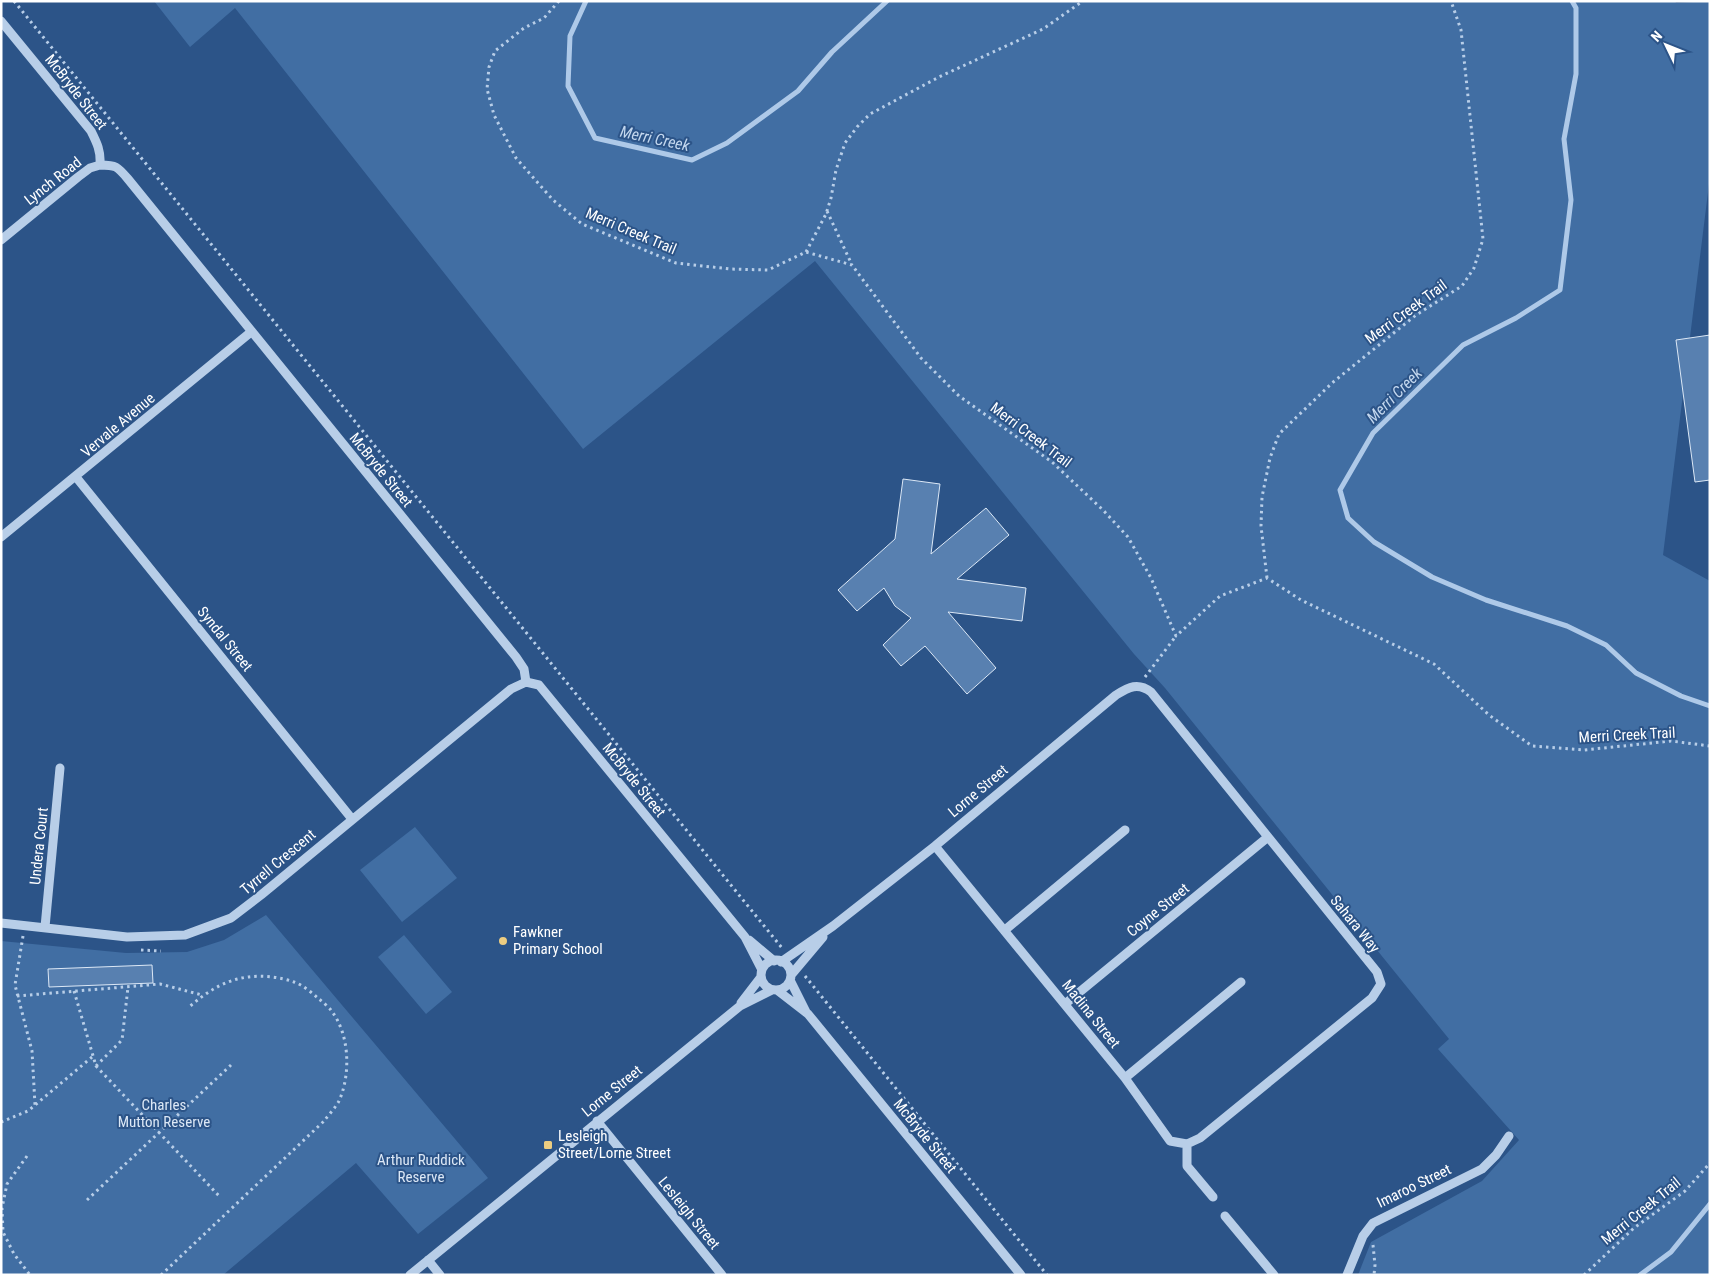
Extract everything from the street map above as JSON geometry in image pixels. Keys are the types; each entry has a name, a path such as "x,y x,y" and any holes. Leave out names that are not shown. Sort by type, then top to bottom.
{"street":[{"name":"McBryde Street","path":"1,22 91,131 98,145 100,165 112,165 120,170 516,657 524,669 526,682 539,685 745,937 762,974"},
{"name":"Lynch Road","path":"1,240 84,172 100,165"},
{"name":"Vervale Avenue","path":"1,537 251,332"},
{"name":"Syndal Street","path":"76,477 352,819"},
{"name":"Tyrrell Crescent","path":"1,922 127,937 185,935 231,918 511,689 526,682"},
{"name":"Lorne Street","path":"778,961 790,957 833,926 935,846 1116,695 1127,688 1145,687"},
{"name":"Sahara Way","path":"1145,687 1377,972 1381,984 1372,998 1200,1138 1186,1144"},
{"name":"Undera Court","path":"45,927 60,768"},
{"path":"1005,930 1124,830"},
{"name":"Coyne Street","path":"1065,1004 1268,837"},
{"name":"Madina Street","path":"935,846 1125,1078 1170,1141 1186,1144"},
{"name":"Lorne Street","path":"791,977 798,966 833,926"},
{"name":"McBryde Street","path":"745,937 778,961"},
{"path":"778,961 788,967 791,977 785,987 774,990 765,985 762,974 767,964 778,961"},
{"name":"Lorne Street","path":"740,1006 762,974"},
{"name":"McBryde Street","path":"791,977 808,1014 1021,1275"},
{"path":"1125,1078 1241,982"},
{"name":"Lorne Street","path":"410,1275 740,1006 774,990"},
{"name":"McBryde Street","path":"774,990 808,1014"},
{"name":"Lesleigh Street","path":"597,1121 722,1275"},
{"name":"Imaroo Street","path":"1347,1275 1363,1236 1373,1223 1482,1169 1496,1155 1510,1136"},
{"path":"1186,1144 1187,1166 1213,1197"},
{"path":"1225,1216 1274,1275"},
{"path":"428,1260 440,1275"}],"path":[{"path":"14,1 790,957"},
{"name":"Merri Creek Trail","path":"559,1 544,18 524,28 495,51 489,67 487,89 494,115 516,158 552,200 582,224 676,263 730,269 768,270 806,252"},
{"path":"852,265 806,252 827,211 836,170 845,143 857,128 870,114 939,77 1043,29 1083,1"},
{"name":"Merri Creek Trail","path":"1451,1 1461,30 1482,239 1474,268 1462,286 1408,321 1332,384 1279,434 1270,458 1262,497 1261,526 1268,578 1301,600 1434,664 1489,715 1532,746 1584,750 1671,741 1710,746"},
{"name":"Merri Creek Trail","path":"827,211 852,265 927,364 959,396 1052,462 1103,510 1128,537 1151,578 1176,636"},
{"path":"1145,687 1145,676 1176,636 1220,596 1268,578"},
{"path":"24,925 15,985 32,1051 35,1105"},
{"path":"798,966 1047,1275"},
{"path":"161,1275 323,1122 338,1102 345,1081 348,1059 344,1035 331,1010 313,993 294,982 268,977 247,977 223,984 203,995 188,1008"},
{"path":"17,996 160,984 203,995"},
{"path":"96,1066 122,1040 128,987"},
{"path":"74,991 96,1066 221,1198"},
{"path":"1,1122 28,1112 92,1057"},
{"path":"87,1200 231,1065"},
{"path":"27,1156 7,1184 2,1208 3,1232 14,1254 30,1275"},
{"name":"Merri Creek Trail","path":"1584,1275 1634,1228 1685,1191 1710,1163"},
{"path":"1374,1275 1373,1244 1377,1237"}],"green space":[{"path":"154,1 1675,1 1676,3 1710,1 1710,176 1663,555 1710,581 1710,1275 1358,1275 1371,1242 1482,1181 1519,1140 1438,1049 1449,1039 1165,688 1134,654 815,261 583,449 235,8 190,47"},
{"path":"415,827 457,878 402,922 360,870"},
{"name":"Charles Mutton Reserve","path":"266,915 488,1178 418,1234 356,1163 223,1275 1,1275 1,941 126,953 187,952 224,940"},
{"path":"404,935 452,992 426,1014 378,957"}],"building":[{"path":"1710,335 1710,480 1695,482 1676,340"},
{"path":"903,479 940,484 931,554 986,508 1009,535 957,579 1026,588 1022,621 948,612 996,668 967,694 925,646 901,666 883,645 911,618 895,606 884,588 857,611 838,590 895,539"},
{"path":"152,965 153,983 49,987 48,969"}],"waterway":[{"name":"Merri Creek","path":"586,1 570,36 568,86 595,138 692,160 727,143 798,91 832,52 887,1"},
{"name":"Merri Creek","path":"1572,1 1576,8 1576,74 1564,139 1571,200 1560,290 1516,318 1463,345 1373,433 1340,490 1348,518 1374,542 1432,577 1486,600 1567,626 1606,645 1636,673 1681,696 1710,706"},
{"name":"Merri Creek","path":"1640,1275 1671,1252 1710,1204"}],"place":[{"name":"Fawkner Primary School","path":"503,941"},
{"name":"Lesleigh Street/Lorne Street","path":"548,1145"}],"park label":[{"name":"Arthur Ruddick Reserve","path":"421,1168"}]}
